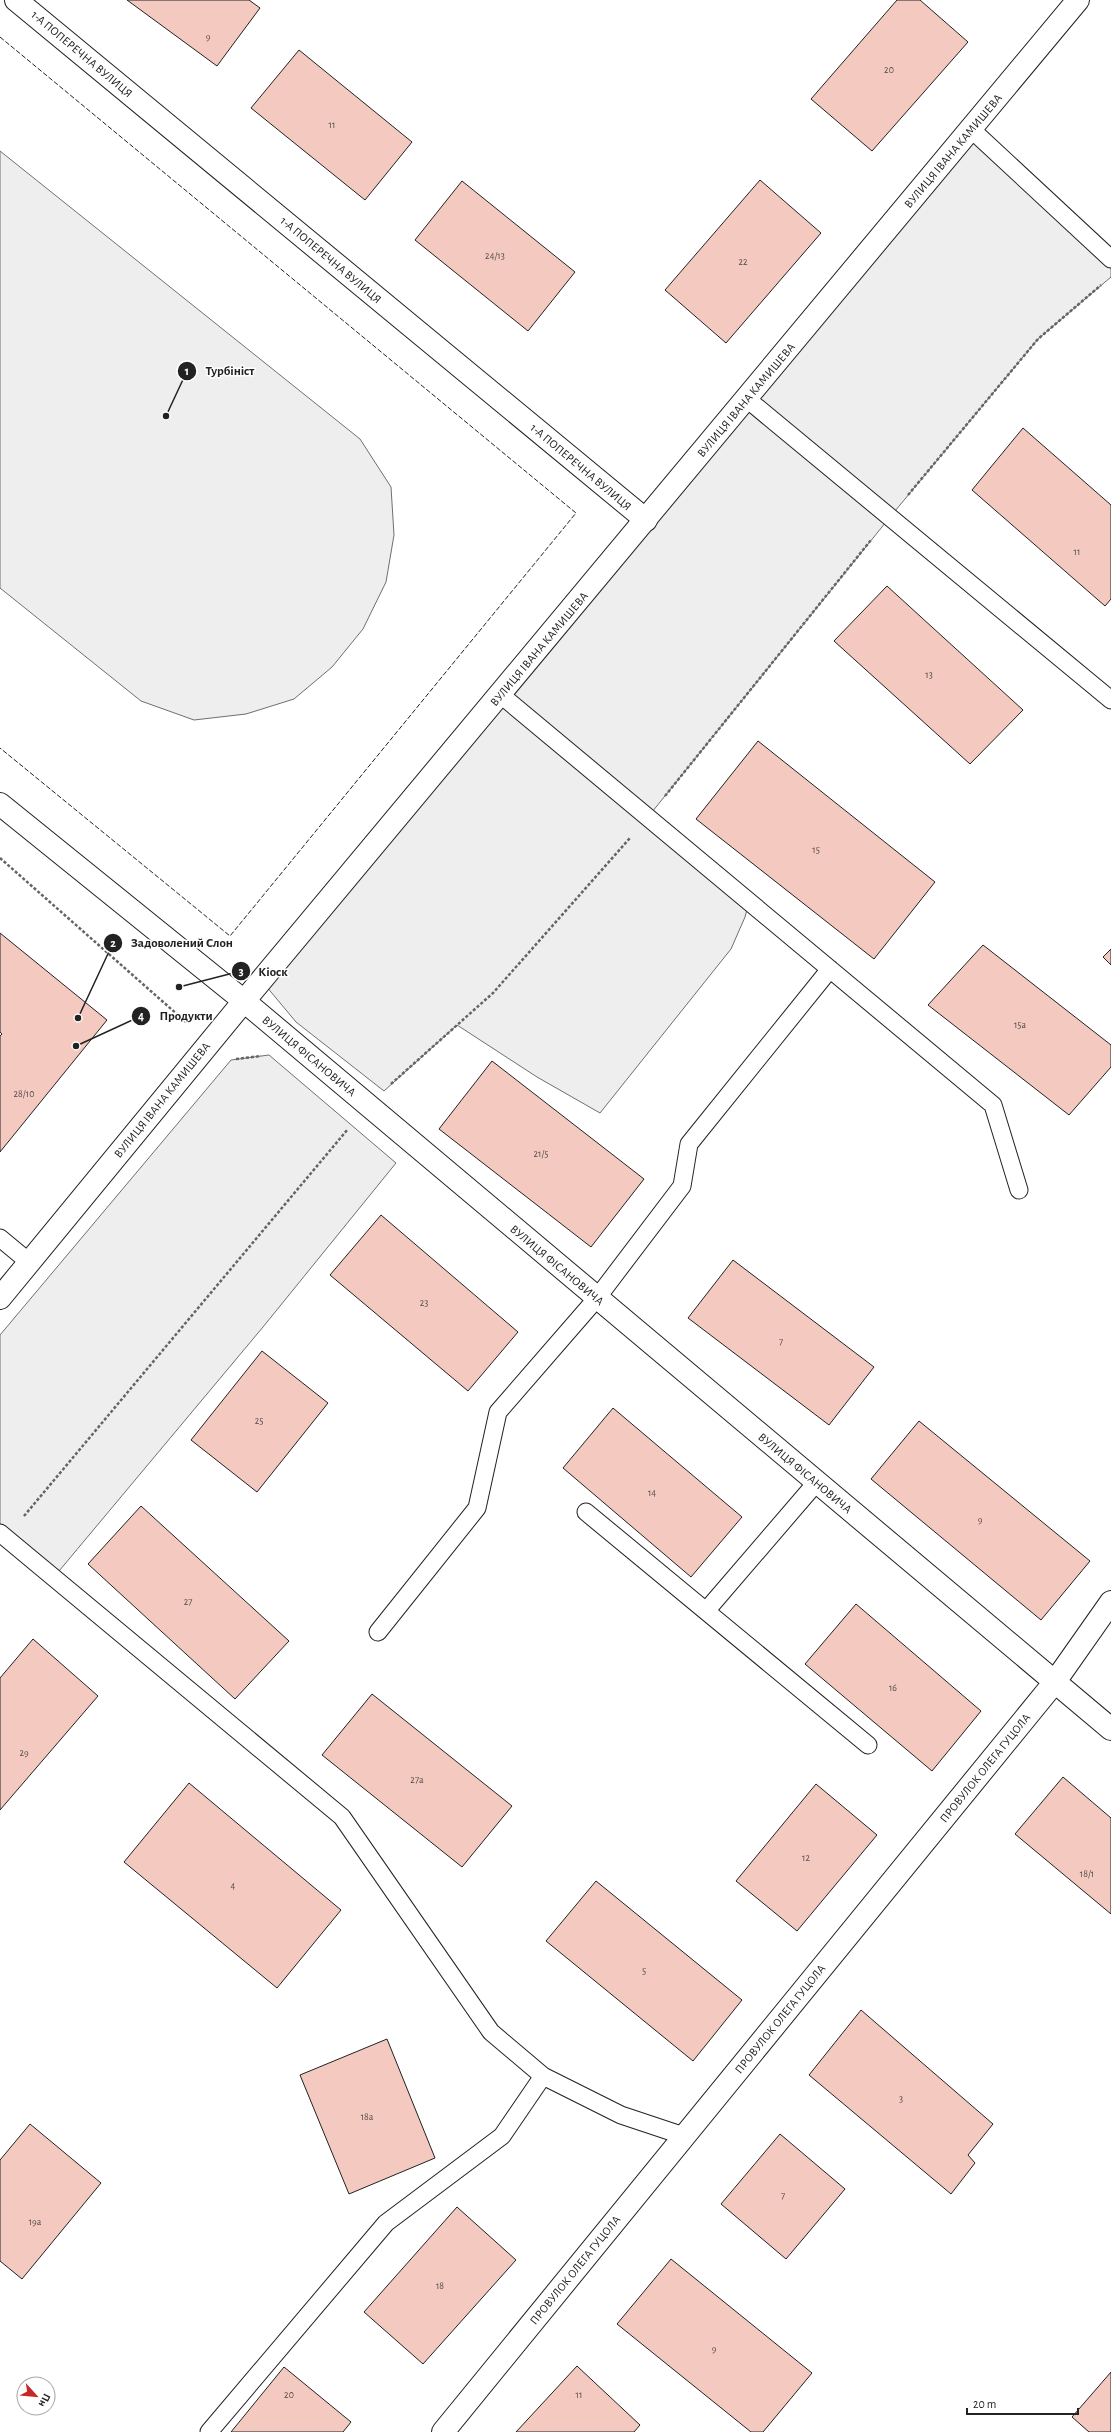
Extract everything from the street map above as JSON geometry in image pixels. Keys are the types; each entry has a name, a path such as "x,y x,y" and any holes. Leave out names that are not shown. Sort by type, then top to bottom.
{"street":[{"name":"1-А ПОПЕРЕЧНА ВУЛИЦЯ","path":"16,0 646,520"},
{"name":"ВУЛИЦЯ ІВАНА КАМИШЕВА","path":"0,1298 209,1042 747,400 1078,0"},
{"name":"ВУЛИЦЯ ФІСАНОВИЧА","path":"0,804 244,1001 1054,1683 1111,1729"},
{"name":"ПРОВУЛОК ОЛЕГА ГУЦОЛА","path":"443,2432 1054,1683 1111,1602"}],"lane":[{"path":"971,129 1111,259"},
{"path":"747,400 1111,700"},
{"path":"501,694 993,1106 1019,1190"},
{"path":"378,1632 477,1508 498,1412 597,1298 682,1186 689,1144 830,969"},
{"path":"0,1238 29,1262"},
{"path":"706,1611 816,1483"},
{"path":"586,1512 868,1745"},
{"path":"3,1535 342,1817 491,2032 543,2076 621,2115 684,2136"},
{"path":"209,2432 386,2223 502,2136 543,2076"}],"path":[{"path":"3,1535 368,1105 493,993 648,818 890,517 1038,339 1105,282"},
{"path":"0,858 231,1060 269,1055"}],"shaded area":[{"path":"971,129 1111,259 1111,277 1038,339 890,517 648,817 749,902 745,917 731,949 600,1113 537,1077 457,1025 384,1091 296,1022 261,980"},
{"path":"0,151 360,439 391,487 394,535 386,582 363,629 332,667 294,699 246,714 194,720 141,701 0,588"},
{"path":"269,1055 396,1163 263,1327 54,1577 0,1544 0,1335 231,1060"}],"building":[{"path":"127,0 249,0 260,8 217,66"},
{"path":"897,0 920,0 968,42 872,151 811,99"},
{"path":"299,50 412,142 365,200 251,108"},
{"path":"760,180 821,233 726,343 665,290"},
{"path":"462,181 575,272 528,331 415,240"},
{"path":"1023,428 1111,505 1111,599 1105,606 972,490"},
{"path":"887,586 1023,710 970,764 834,641"},
{"path":"758,741 935,882 874,959 696,819"},
{"path":"0,933 107,1020 0,1152 0,1036 2,1034 0,1032"},
{"path":"983,945 1111,1045 1111,1067 1069,1115 928,1005"},
{"path":"1111,949 1111,965 1103,957"},
{"path":"492,1061 644,1179 591,1247 439,1129"},
{"path":"381,1215 518,1332 468,1391 330,1275"},
{"path":"733,1260 874,1367 829,1425 688,1318"},
{"path":"262,1351 328,1403 257,1492 191,1440"},
{"path":"613,1408 742,1517 691,1577 563,1468"},
{"path":"919,1421 1090,1561 1041,1620 871,1479"},
{"path":"141,1506 289,1641 235,1699 88,1564"},
{"path":"856,1604 981,1711 932,1771 805,1664"},
{"path":"33,1639 98,1696 0,1810 0,1678"},
{"path":"372,1694 512,1806 462,1867 322,1755"},
{"path":"1063,1777 1111,1818 1111,1914 1015,1834"},
{"path":"189,1783 341,1910 277,1988 124,1862"},
{"path":"816,1784 877,1835 797,1931 736,1881"},
{"path":"596,1881 742,2000 693,2061 546,1941"},
{"path":"861,2010 993,2124 968,2155 975,2163 951,2194 809,2075"},
{"path":"387,2039 435,2158 349,2194 300,2075"},
{"path":"30,2124 101,2183 22,2279 0,2261 0,2160"},
{"path":"780,2134 845,2189 786,2259 721,2204"},
{"path":"457,2207 516,2260 423,2364 364,2312"},
{"path":"671,2259 812,2373 763,2432 751,2432 617,2324"},
{"path":"577,2366 640,2425 634,2432 516,2432"},
{"path":"284,2367 351,2422 343,2432 231,2432"},
{"path":"1111,2372 1111,2432 1089,2432 1072,2417"}],"fence":[{"path":"0,37 576,513 230,936 0,748"}],"place":[{"name":"Турбініст","path":"166,416"},
{"name":"Кіоск","path":"179,987"},
{"name":"Задоволений Слон","path":"78,1018"},
{"name":"Продукти","path":"76,1046"}]}
